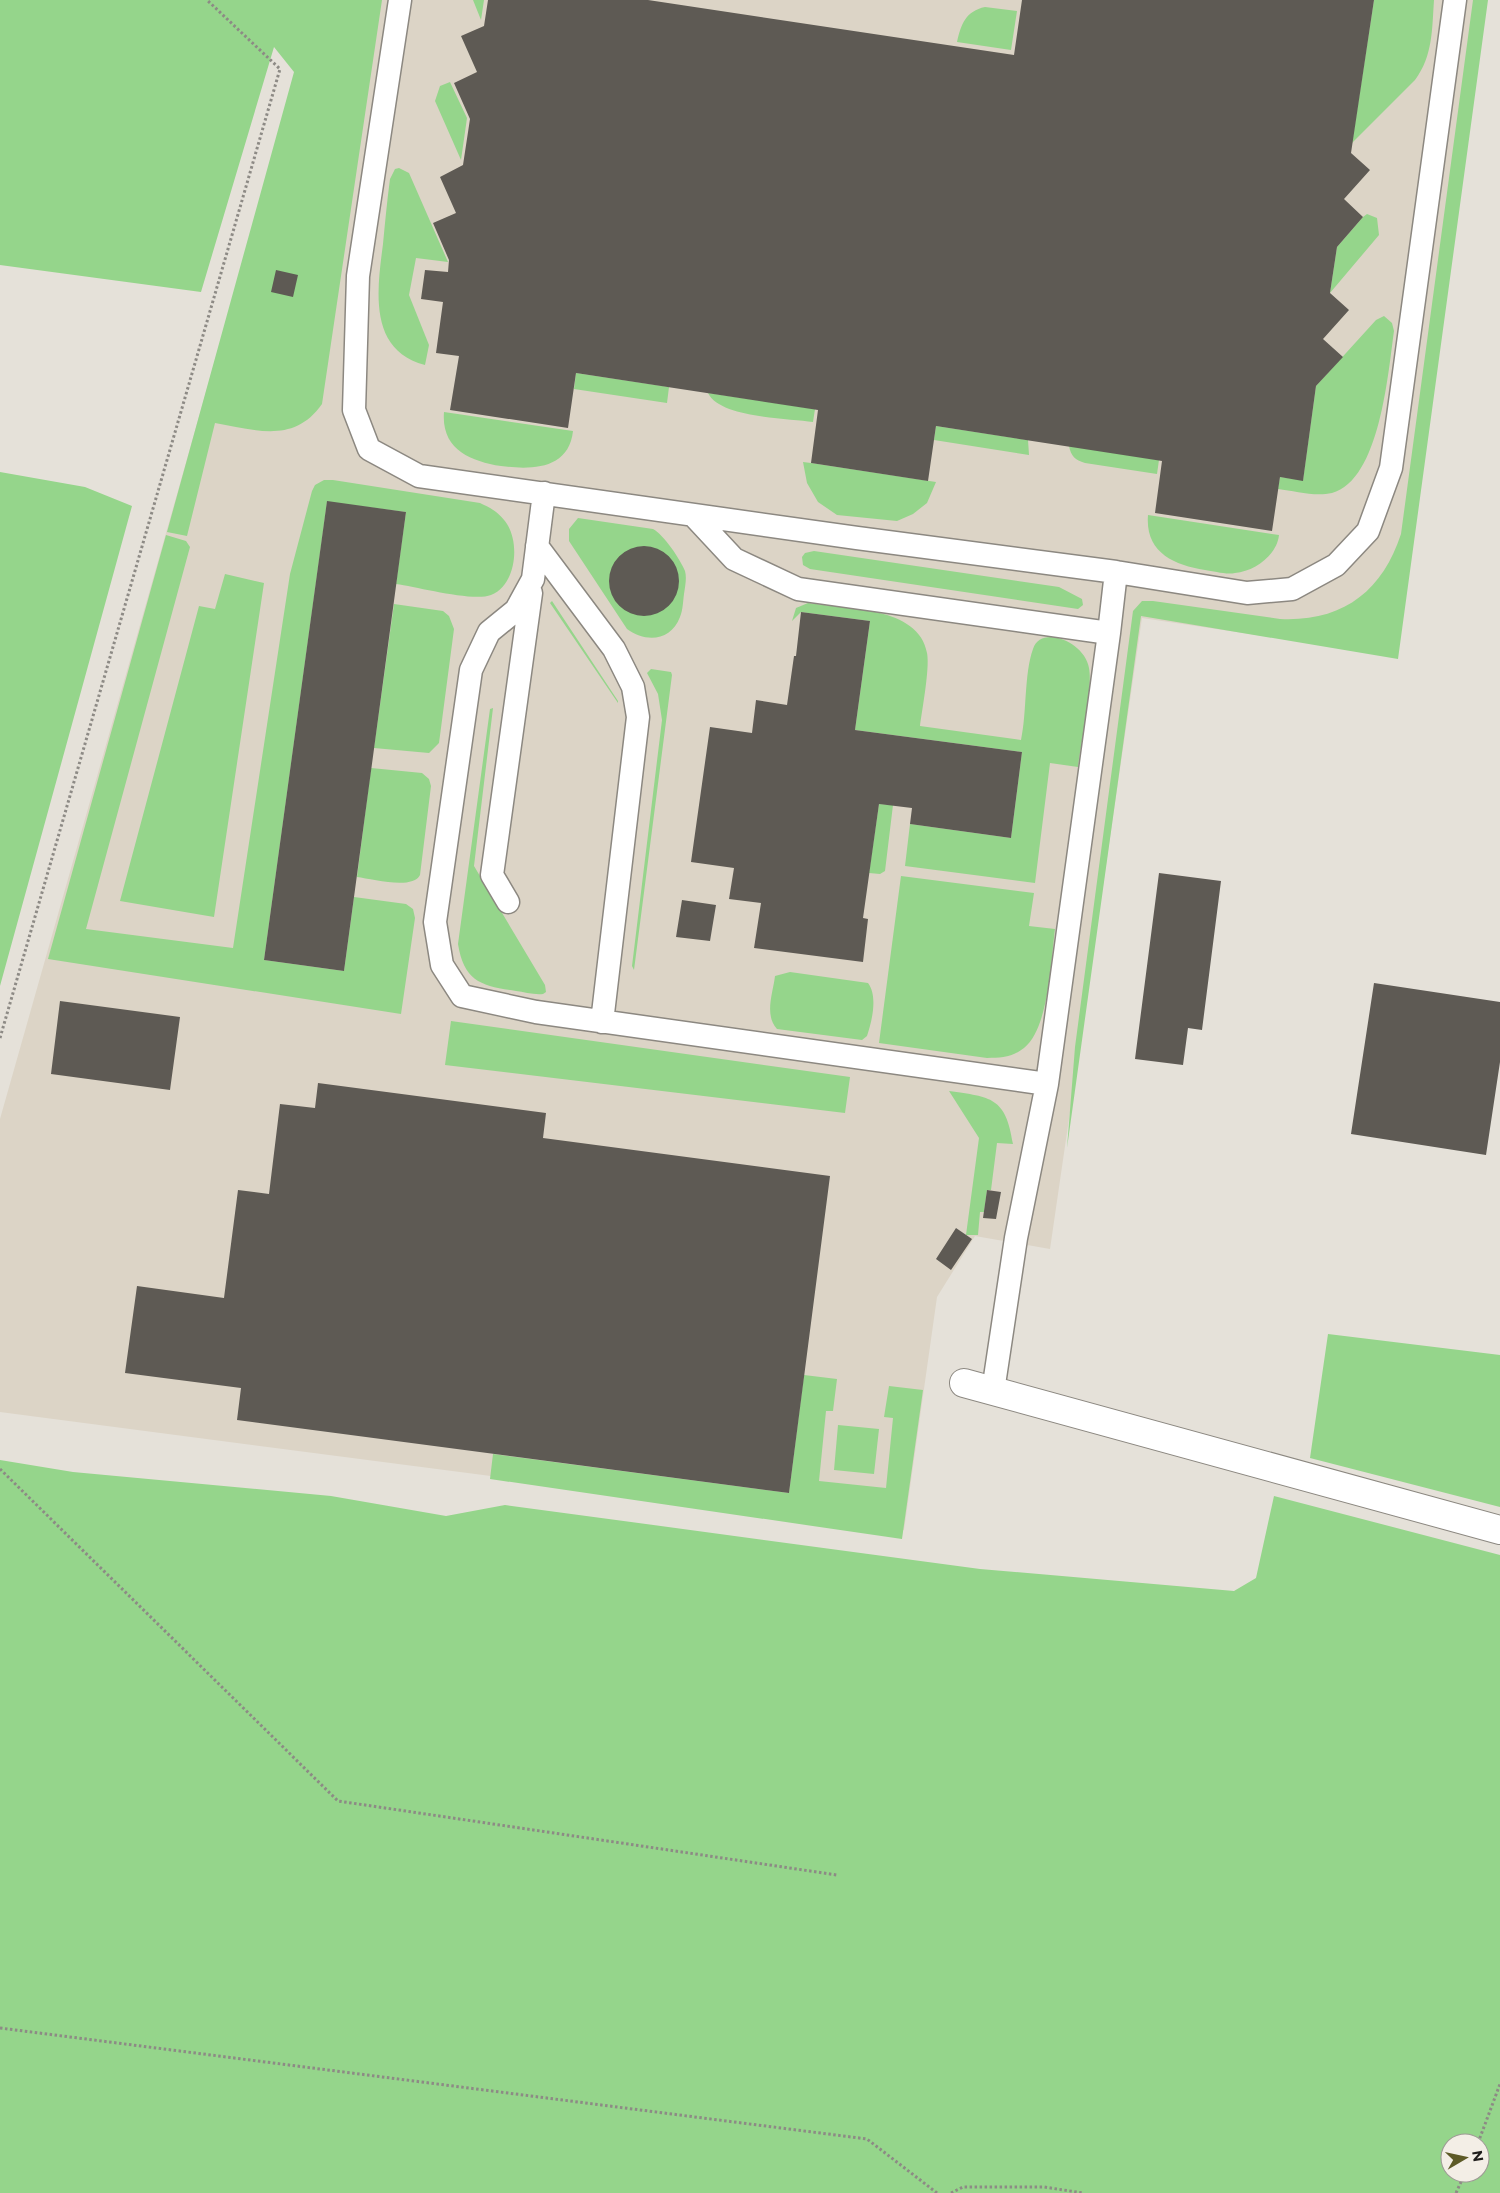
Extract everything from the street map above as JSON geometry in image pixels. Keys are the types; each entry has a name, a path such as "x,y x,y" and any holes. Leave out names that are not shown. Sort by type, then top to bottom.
{"street":[{"path":"964,1383 1500,1530"}],"lane":[{"path":"400,0 358,276 354,410 370,449 418,476 1116,572 1247,593 1292,589 1336,565 1368,532 1391,468 1455,0"},
{"path":"508,902 492,875 544,493"},
{"path":"693,515 734,559 798,588 1109,634"},
{"path":"537,546 614,649 633,687 638,717 602,1022"},
{"path":"994,1391 1016,1238 1047,1084 1116,572"},
{"path":"532,579 516,610 489,632 471,670 435,922 442,965 462,996 536,1012 602,1022 1047,1084"}],"path":[{"path":"0,1038 280,69 207,0"},
{"path":"0,1469 338,1801 837,1875"},
{"path":"0,2028 868,2139 937,2193"},
{"path":"1482,2133 1500,2084"},
{"path":"951,2193 963,2187 1044,2187 1083,2193"}],"shaded area":[{"path":"326,0 1485,0 1397,656 1142,618 1050,1249 975,1236 937,1297 904,1530 0,1412 0,1119 234,293"}],"green space":[{"path":"0,0 382,0 322,404 311,417 299,425 287,429 259,431 215,423 187,536 167,532 294,72 274,47 201,292 0,265"},
{"path":"473,0 484,0 481,20"},
{"path":"1374,0 1434,0 1432,32 1425,61 1415,80 1352,143"},
{"path":"1473,0 1488,0 1398,659 1141,616 1067,1148 1075,1047 1133,611 1142,601 1153,601 1280,619 1302,619 1341,609 1371,587 1383,572 1401,534"},
{"path":"985,7 1017,11 1011,50 957,42 965,19 973,12"},
{"path":"450,82 467,118 461,160 435,101 440,86"},
{"path":"399,168 409,173 448,262 416,258 409,295 429,345 425,365 407,357 394,346 385,332 380,316 379,280 390,179 395,169"},
{"path":"1367,214 1377,218 1379,235 1330,293 1337,247"},
{"path":"1384,316 1392,323 1394,331 1389,372 1379,423 1361,468 1348,484 1332,493 1312,494 1278,489 1280,477 1303,480 1316,386 1376,320"},
{"path":"576,373 669,387 667,403 574,389"},
{"path":"708,393 815,409 813,422 772,418 740,412 726,408 715,401"},
{"path":"444,412 573,431 570,444 564,453 546,465 524,468 501,466 479,461 460,451 447,435 444,425"},
{"path":"936,426 1028,440 1029,455 934,440"},
{"path":"1069,446 1159,460 1157,474 1085,463 1074,457"},
{"path":"803,462 936,482 927,503 913,514 897,521 837,515 818,502 807,483"},
{"path":"0,472 85,487 132,506 0,986"},
{"path":"324,480 480,503 495,511 504,520 514,542 513,563 510,573 506,582 491,595 472,597 396,584 406,512 327,502 264,960 344,971 354,897 406,904 413,909 415,918 401,1014 48,959 166,535 186,541 190,547 86,929 233,948 290,574 312,491 315,485"},
{"path":"1148,515 1279,535 1274,549 1264,561 1243,572 1220,573 1193,568 1172,560 1163,554 1151,538 1148,528"},
{"path":"578,518 653,529 667,542 683,566 686,577 681,614 671,631 664,635 650,638 627,629 569,541 569,529"},
{"path":"814,551 1059,587 1082,599 1083,605 1078,609 810,569 803,565 802,557 805,553"},
{"path":"225,574 264,583 214,917 120,901 199,606 215,609"},
{"path":"552,601 618,701 618,703 550,603"},
{"path":"808,603 860,609 896,618 910,626 921,638 928,660 920,726 1021,740 1028,670 1033,649 1038,642 1045,638 1053,637 1072,644 1080,651 1086,659 1090,678 1078,767 1050,763 1035,883 905,866 910,824 1011,838 1022,752 855,730 870,621 801,612 792,621 796,608"},
{"path":"394,604 443,611 449,616 454,629 439,743 429,753 374,748"},
{"path":"651,669 671,672 672,675 634,970 632,966 662,720 658,694 647,673"},
{"path":"493,708 474,866 545,985 546,992 543,994 493,987 476,980 465,967 458,944 490,709"},
{"path":"371,768 422,773 429,779 431,786 420,875 409,882 401,883 357,877"},
{"path":"879,804 893,805 885,871 880,874 869,873"},
{"path":"901,876 1034,893 1029,926 1055,929 1044,1010 1032,1038 1020,1051 1007,1056 987,1058 879,1043"},
{"path":"790,972 868,983 873,995 873,1002 867,1036 862,1040 777,1029 773,1023 770,1011 775,976"},
{"path":"451,1021 850,1077 845,1113 445,1065"},
{"path":"949,1091 976,1095 994,1102 1001,1108 1010,1128 1013,1144 997,1143 991,1190 987,1190 984,1212 980,1212 978,1235 966,1235 979,1138"},
{"path":"1328,1334 1500,1355 1500,1507 1310,1458"},
{"path":"804,1375 837,1379 833,1411 826,1411 819,1481 886,1488 893,1418 884,1417 889,1386 923,1390 902,1539 490,1479 493,1454 789,1493"},
{"path":"838,1425 879,1429 874,1474 834,1470"},
{"path":"0,1460 73,1472 331,1496 446,1516 505,1505 980,1569 1234,1591 1256,1578 1274,1496 1500,1555 1500,2193 0,2193"}],"building":[{"path":"488,0 648,0 1014,55 1022,0 1374,0 1351,153 1370,170 1344,199 1363,217 1337,247 1330,293 1349,310 1323,339 1343,357 1316,386 1303,481 1280,477 1272,531 1155,513 1162,461 936,426 928,481 811,463 818,410 576,373 568,428 450,410 459,356 436,353 443,302 421,299 425,270 448,272 449,260 433,223 456,213 440,177 463,165 470,119 454,83 477,72 461,36 484,26"},
{"path":"276,270 298,275 293,297 271,292"},
{"path":"327,501 406,512 344,971 264,960"},
{"path":"644,546 657,549 669,556 676,568 679,581 676,594 669,606 657,613 644,616 631,613 619,606 612,594 609,581 612,568 619,556 631,549"},
{"path":"801,612 870,621 855,730 1022,752 1011,838 910,824 912,808 879,804 863,918 868,919 863,962 754,948 761,903 729,899 734,868 691,862 710,727 752,733 756,700 787,705 794,656 796,656"},
{"path":"1159,873 1221,881 1202,1030 1188,1028 1183,1065 1135,1059"},
{"path":"682,900 716,905 710,941 676,937"},
{"path":"1374,983 1500,1002 1500,1062 1486,1155 1351,1134"},
{"path":"60,1001 180,1017 170,1090 51,1074"},
{"path":"318,1083 546,1113 543,1138 830,1176 789,1493 237,1420 241,1388 125,1373 137,1286 224,1298 238,1190 269,1194 280,1104 315,1108"},
{"path":"987,1190 1001,1192 996,1219 983,1218"},
{"path":"956,1228 972,1239 951,1270 936,1259"}]}
